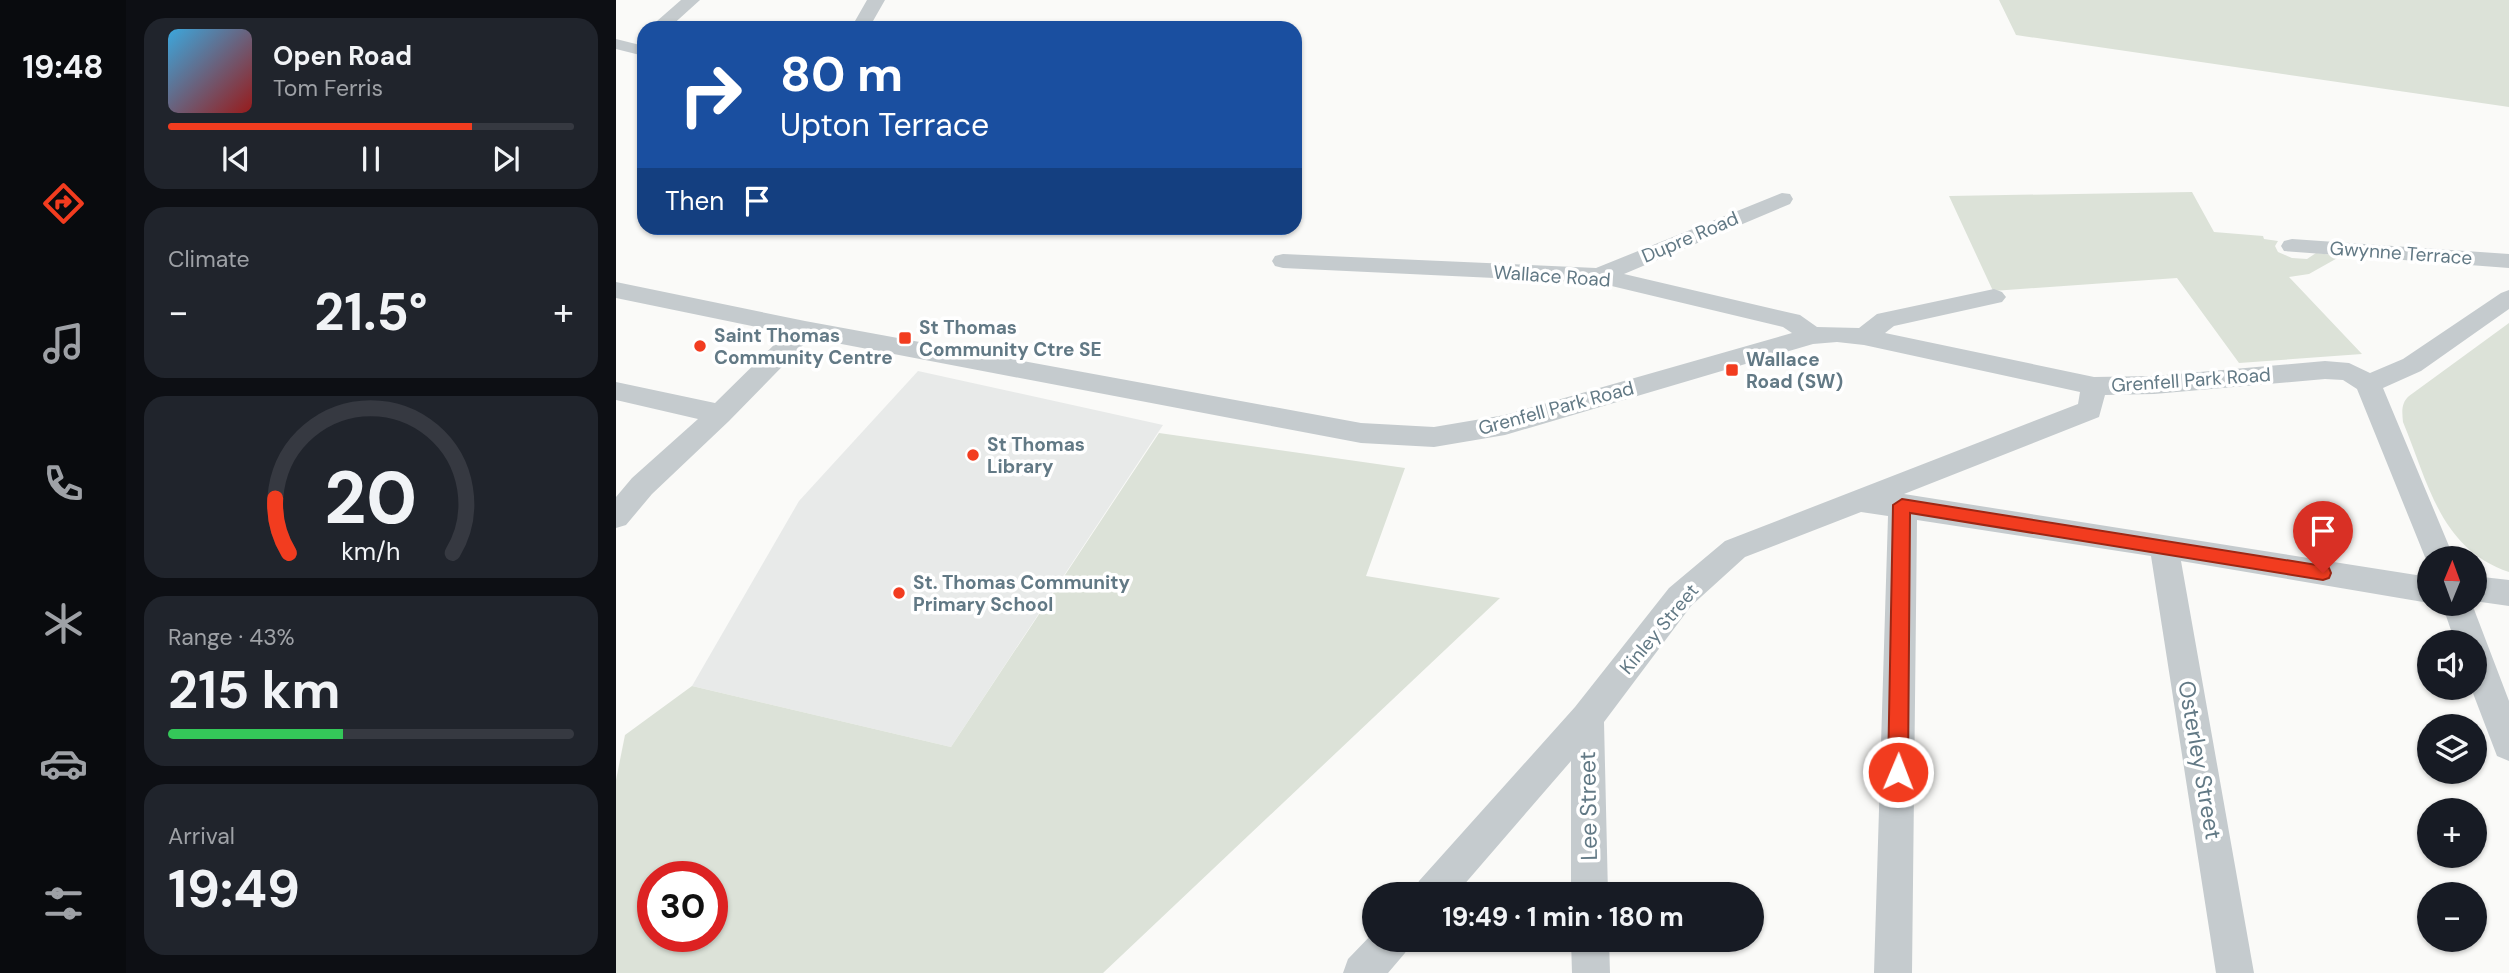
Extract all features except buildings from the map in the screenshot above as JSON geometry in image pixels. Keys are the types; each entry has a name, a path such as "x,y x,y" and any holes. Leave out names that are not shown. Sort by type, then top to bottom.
{"street":[{"path":"666,21 691,0"},
{"path":"864,21 876,0"},
{"path":"616,44 637,46"},
{"name":"Dupre Road","path":"1599,276 1782,199"},
{"name":"Gwynne Terrace","path":"2292,246 2509,261"},
{"name":"Wallace Road","path":"1283,261 1599,276 1791,321 1812,336"},
{"name":"Grenfell Park Road","path":"616,290 805,329 1361,433 1434,437 1505,425 1812,336 1837,334 1864,337 2094,386 2154,385 2325,370 2349,372 2368,384"},
{"path":"1864,337 1886,320 1994,297"},
{"path":"2434,546 2368,384 2412,365 2509,298"},
{"path":"616,517 642,486 720,414 805,329"},
{"name":"Kinley Street","path":"1443,882 1587,718 1680,597 1735,550 2090,410 2094,386"},
{"path":"616,391 720,414"},
{"path":"1856,501 1902,505 2417,588"},
{"path":"1893,973 1902,505"},
{"name":"Osterley Street","path":"2164,546 2235,973"},
{"path":"2487,590 2509,593"},
{"path":"2487,686 2509,744"},
{"name":"Lee Street","path":"1587,718 1590,882"},
{"path":"1362,973 1381,952"},
{"path":"1590,952 1591,973"}],"shaded area":[{"path":"1999,0 2509,0 2509,107 2016,35"},
{"path":"2192,192 2214,232 2263,236 2264,239 2278,241 2275,246 2278,252 2292,258 2307,259 2316,253 2341,256 2309,274 2289,277 2362,354 2239,363 2177,278 1993,291 1949,196"},
{"path":"2509,323 2509,572 2487,561 2487,546 2466,546 2440,511 2403,422 2402,411 2409,396"},
{"name":"St. Thomas Community Primary School","path":"918,371 1163,425 951,747 692,686 799,501"},
{"path":"1159,433 1405,468 1366,576 1500,598 1103,973 616,973 616,780 625,735 692,686 951,747"}],"place":[{"name":"St Thomas Community Ctre SE","path":"905,338"},
{"name":"Saint Thomas Community Centre","path":"700,346"},
{"name":"Wallace Road (SW)","path":"1732,370"},
{"name":"St Thomas Library","path":"973,455"},
{"name":"St. Thomas Community Primary School","path":"899,593"}],"route":[{"path":"1898,772 1902,505 2323,573"}]}
